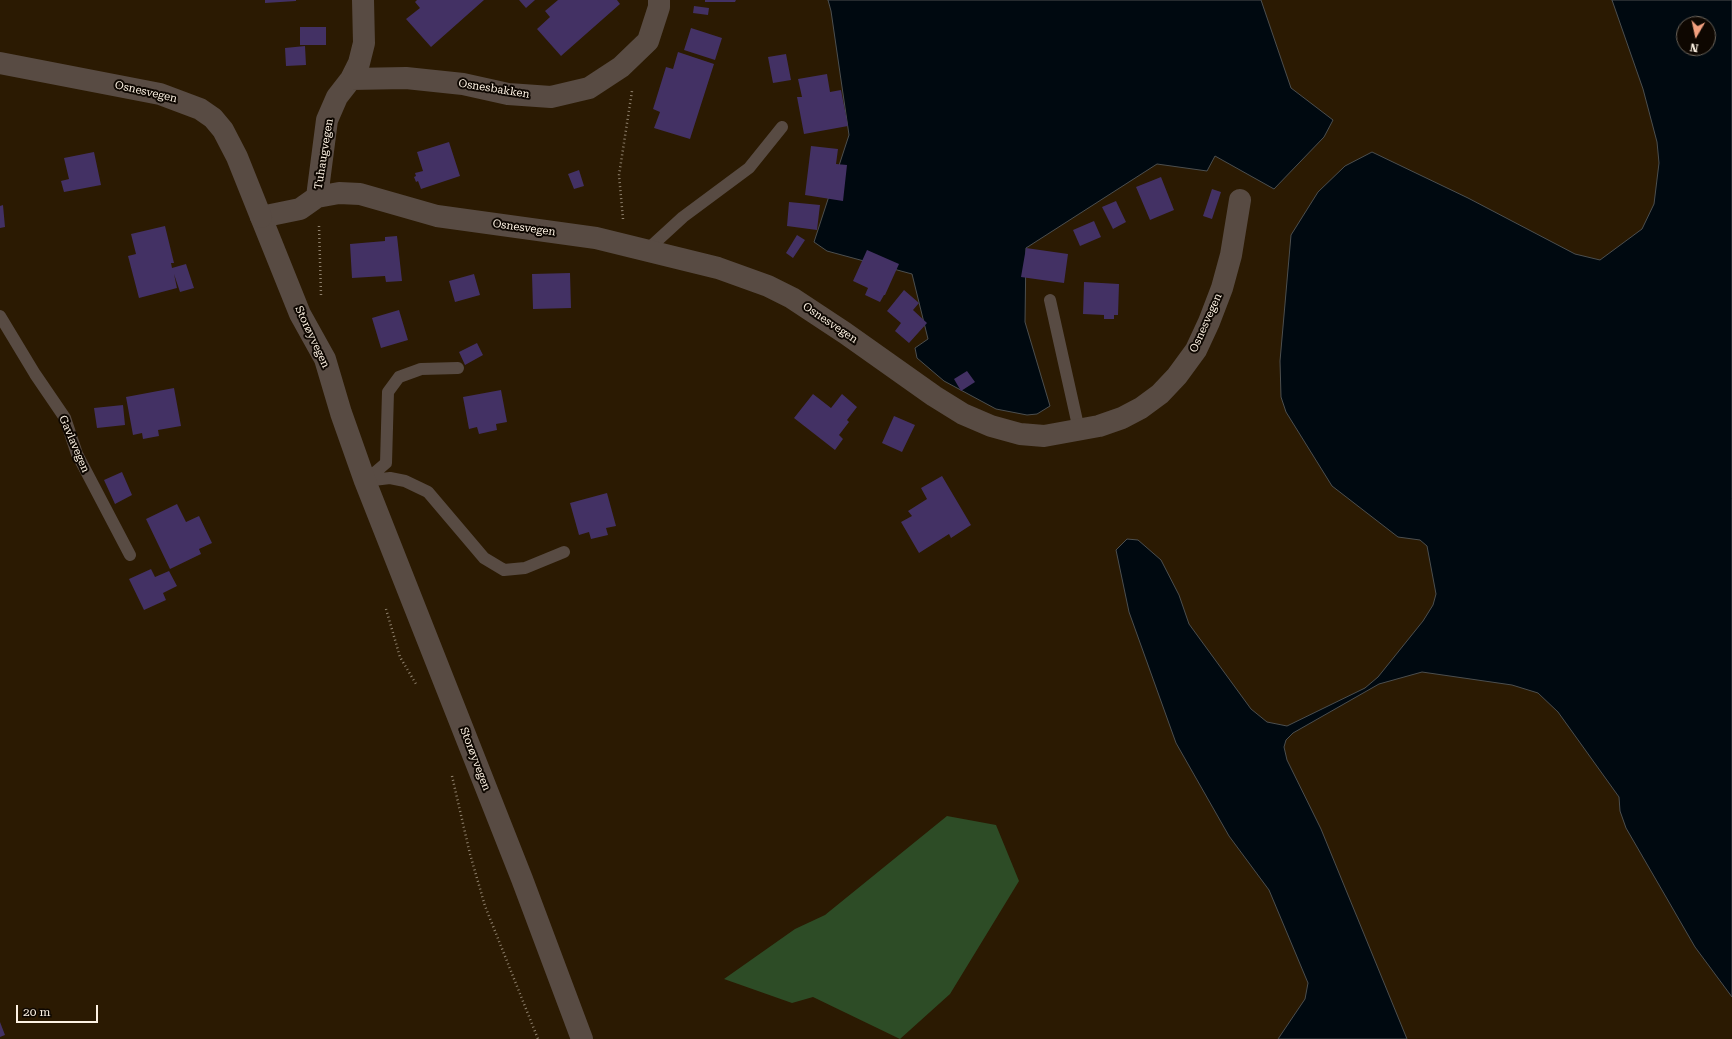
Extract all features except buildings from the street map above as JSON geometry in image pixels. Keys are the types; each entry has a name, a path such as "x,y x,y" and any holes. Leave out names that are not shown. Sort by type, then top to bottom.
{"street":[{"name":"Tuhaugvegen","path":"317,197 327,120 337,97 351,79 359,63 364,43 363,0"},
{"name":"Osnesbakken","path":"351,79 406,78 463,84 508,94 551,97 589,88 621,68 648,41 660,0"},
{"name":"Osnesvegen","path":"0,63 160,94 200,109 213,118 223,130 237,157 261,217 300,209 317,197 339,192 360,194 437,216 596,238 718,268 768,286 786,295 845,333 934,396 963,414 991,426 1020,434 1044,436 1099,426 1122,418 1141,408 1160,394 1181,371 1196,350 1209,322 1222,288 1233,248 1240,200"},
{"name":"Storøyvegen","path":"261,217 300,314 325,359 341,413 365,481 522,879 582,1039"}],"lane":[{"path":"647,250 683,217 748,168 782,127"},
{"path":"1050,300 1079,430"},
{"name":"Gavlavegen","path":"0,316 35,374 65,418 78,454 130,555"},
{"path":"365,481 386,463 388,392 399,377 421,369 458,368"},
{"path":"365,481 390,478 405,480 428,492 484,558 504,570 525,568 564,552"}],"path":[{"path":"621,68 632,90 619,174 625,245"},
{"path":"317,197 319,214 321,298"},
{"path":"385,606 400,657 419,689"},
{"path":"450,769 470,854 485,906 538,1039"}],"green space":[{"path":"947,816 996,825 1019,881 950,994 900,1039 813,997 792,1003 724,979 795,929 825,915"}],"shaded area":[{"path":"828,0 1261,0 1291,88 1333,120 1324,137 1274,189 1215,156 1207,171 1157,164 1026,248 1025,322 1050,406 1037,414 1027,415 996,409 944,381 917,358 915,348 928,339 912,274 827,251 814,242 849,135 831,11"},
{"path":"1612,0 1732,0 1732,997 1695,947 1626,828 1620,811 1619,797 1558,712 1538,693 1512,685 1422,672 1379,684 1293,733 1286,740 1284,747 1287,760 1321,829 1407,1039 1278,1039 1305,999 1308,983 1269,890 1229,836 1176,743 1129,612 1116,550 1127,539 1138,540 1161,560 1179,595 1189,624 1251,709 1267,722 1287,726 1365,688 1378,677 1423,621 1433,605 1436,594 1427,546 1420,540 1398,537 1332,486 1286,412 1281,397 1280,361 1291,235 1318,192 1345,166 1372,152 1468,198 1575,254 1600,260 1642,229 1654,204 1659,163 1657,142 1643,89"}]}
